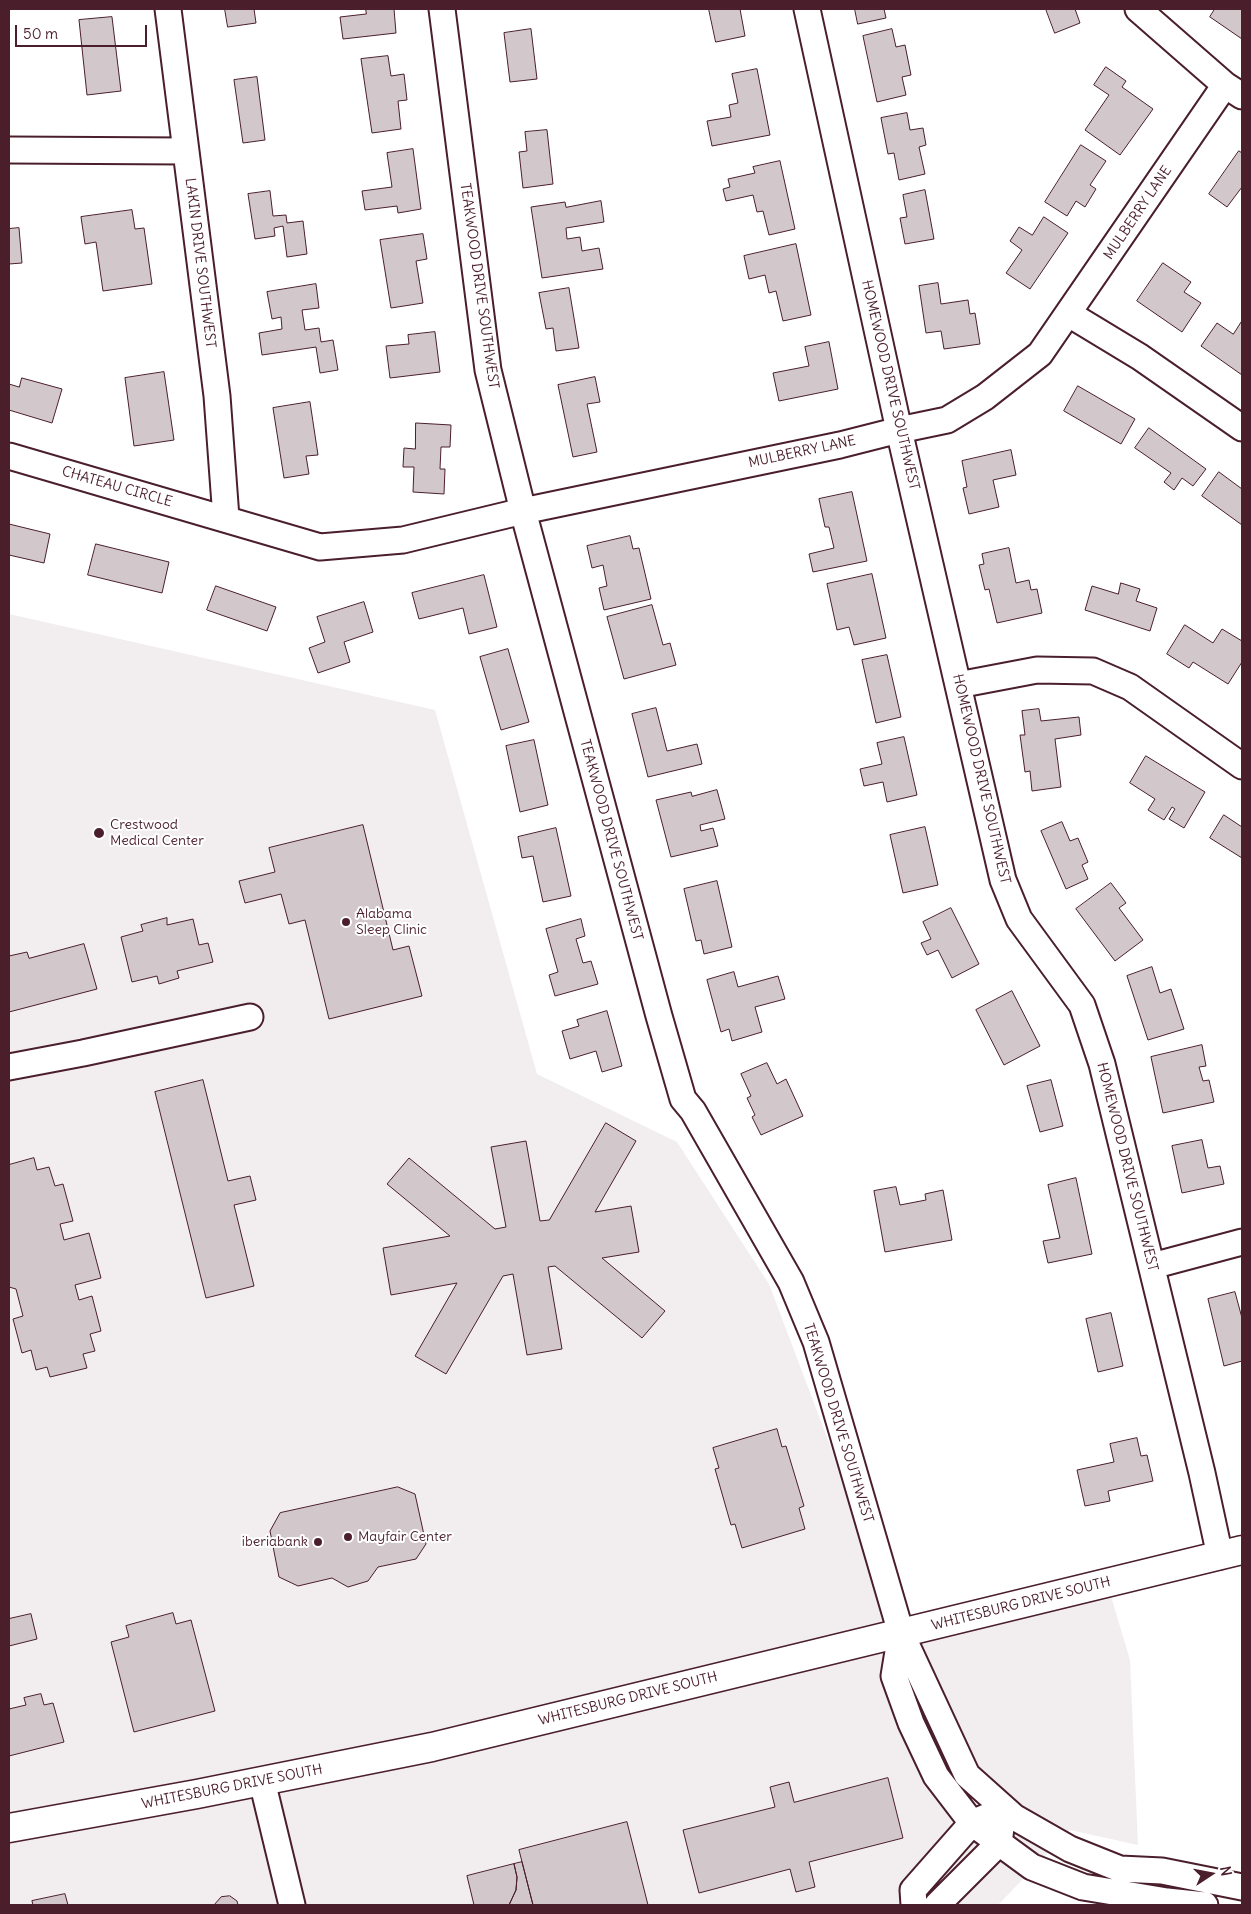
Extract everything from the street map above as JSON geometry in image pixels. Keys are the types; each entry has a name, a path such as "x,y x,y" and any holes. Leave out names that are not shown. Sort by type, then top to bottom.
{"main road":[{"name":"WHITESBURG DRIVE SOUTH","path":"9,1828 262,1781 432,1746 1231,1553"}],"street":[{"name":"LAKIN DRIVE SOUTHWEST","path":"168,9 217,396 226,518"},
{"name":"TEAKWOOD DRIVE SOUTHWEST","path":"442,9 488,370 658,1016 683,1099 693,1111 791,1282 816,1342 901,1633 967,1775 1014,1817 1070,1849 1120,1869 1162,1871 1242,1887"},
{"name":"HOMEWOOD DRIVE SOUTHWEST","path":"807,9 900,430 1003,880 1019,918 1082,1005 1102,1064 1202,1473 1231,1553"},
{"path":"1138,9 1234,91"},
{"name":"MULBERRY LANE","path":"226,518 320,547 403,540 524,511 840,445 947,420 986,397 1040,354 1234,91"},
{"path":"9,150 185,152"},
{"path":"1069,314 1140,357 1242,428"},
{"name":"CHATEAU CIRCLE","path":"9,456 226,518"},
{"path":"958,685 1037,670 1093,671 1130,688 1242,766"},
{"path":"9,1067 250,1017"},
{"path":"1152,1266 1242,1242"},
{"path":"901,1633 894,1676 911,1723 936,1776 972,1823 1032,1867 1083,1886 1167,1901 1205,1905"},
{"path":"262,1781 292,1905"},
{"path":"914,1905 913,1890 972,1823 1005,1809"},
{"path":"937,1905 999,1843 1005,1809"}],"shaded area":[{"path":"9,614 435,710 537,1074 677,1142 769,1284 901,1633 1107,1583 1130,1660 1138,1845 1070,1830 998,1905 9,1905"}],"building":[{"path":"225,9 254,9 256,23 228,27"},
{"path":"366,9 394,9 396,33 343,39 340,17 366,14"},
{"path":"709,9 740,9 745,36 716,42"},
{"path":"855,9 884,9 886,18 858,24"},
{"path":"1046,9 1075,9 1080,23 1055,33"},
{"path":"1215,9 1242,9 1242,39 1210,17"},
{"path":"112,17 121,91 87,95 79,20"},
{"path":"531,29 537,79 510,82 504,33"},
{"path":"892,29 896,47 905,45 911,75 902,77 906,95 877,102 863,36"},
{"path":"388,56 391,76 404,74 407,100 398,101 401,129 372,133 361,59"},
{"path":"1106,67 1126,81 1122,87 1153,109 1120,155 1085,130 1109,95 1094,85"},
{"path":"757,69 770,135 712,146 707,121 731,117 729,105 738,103 732,74"},
{"path":"257,77 265,140 243,143 234,80"},
{"path":"907,113 910,130 923,128 926,145 919,147 925,174 899,180 894,153 888,154 881,118"},
{"path":"547,130 553,184 523,188 519,152 527,151 525,132"},
{"path":"1081,145 1106,161 1090,185 1096,189 1085,207 1076,201 1067,216 1045,202"},
{"path":"413,149 421,209 398,213 397,206 365,210 362,191 392,187 387,153"},
{"path":"1239,151 1242,153 1242,187 1227,207 1209,194"},
{"path":"780,161 795,229 769,235 763,211 757,212 753,195 726,201 723,189 730,187 728,179 755,173 753,167"},
{"path":"925,190 934,239 905,244 900,218 907,217 903,195"},
{"path":"270,191 273,216 286,215 287,223 303,221 307,254 287,257 283,226 274,228 275,236 255,239 248,194"},
{"path":"601,201 604,222 566,228 567,239 580,237 582,251 599,248 603,269 542,278 531,207 565,202 566,207"},
{"path":"132,210 135,229 144,228 152,284 103,291 96,242 85,244 81,217"},
{"path":"1044,217 1068,233 1030,289 1006,273 1022,250 1010,241 1019,227 1032,235"},
{"path":"19,228 22,263 9,264 9,229"},
{"path":"423,234 427,259 416,261 423,303 391,308 380,240"},
{"path":"796,244 811,315 783,321 776,291 769,293 765,275 749,279 744,256"},
{"path":"1163,263 1191,282 1184,292 1201,303 1182,332 1137,301"},
{"path":"938,283 941,304 968,300 970,314 975,313 980,344 944,349 941,331 926,333 919,286"},
{"path":"316,284 319,308 302,310 305,330 319,328 321,342 333,340 338,370 320,373 316,347 262,355 259,333 282,329 281,317 272,319 267,292"},
{"path":"569,288 579,348 556,351 553,328 546,329 539,293"},
{"path":"1242,321 1242,375 1201,346 1217,323 1233,334"},
{"path":"435,332 440,372 390,378 386,346 409,344 408,335"},
{"path":"829,342 838,389 779,401 773,373 809,366 805,347"},
{"path":"164,372 174,440 134,446 125,378"},
{"path":"595,377 600,402 587,404 597,452 573,457 558,385"},
{"path":"22,378 62,389 52,423 9,410 9,384 19,387"},
{"path":"1078,386 1135,419 1121,444 1064,411"},
{"path":"310,402 318,455 306,456 309,474 284,478 273,408"},
{"path":"416,423 451,425 450,447 441,447 440,469 445,469 444,494 413,492 414,467 403,467 404,448 415,449"},
{"path":"1149,428 1206,469 1193,486 1182,478 1174,490 1164,482 1171,473 1135,448"},
{"path":"1011,450 1016,475 993,480 999,507 969,514 963,488 967,487 962,461"},
{"path":"1219,472 1242,489 1242,525 1202,496"},
{"path":"852,492 867,561 813,572 809,554 834,548 829,527 825,527 819,499"},
{"path":"9,524 50,534 44,563 9,555"},
{"path":"630,536 633,549 639,548 651,599 604,610 599,588 607,586 603,565 592,568 587,546"},
{"path":"96,544 169,562 162,593 88,575"},
{"path":"1009,548 1016,583 1029,580 1031,590 1037,589 1042,613 997,623 989,589 985,590 979,565 984,564 982,554"},
{"path":"872,574 886,638 854,645 849,627 837,630 827,584"},
{"path":"484,575 497,627 469,634 463,608 419,619 412,593"},
{"path":"1121,583 1140,589 1136,601 1157,608 1150,631 1085,610 1092,586 1118,594"},
{"path":"216,586 276,607 267,631 207,610"},
{"path":"364,602 373,632 344,642 350,662 318,673 309,648 325,642 317,617"},
{"path":"652,605 663,645 670,643 676,665 624,679 607,617"},
{"path":"1185,625 1213,643 1222,629 1242,641 1242,662 1228,684 1193,662 1189,668 1167,654"},
{"path":"508,649 529,722 501,730 480,657"},
{"path":"887,655 901,717 876,723 862,660"},
{"path":"656,708 667,751 697,744 702,764 648,777 632,714"},
{"path":"1039,709 1041,721 1079,717 1081,735 1055,739 1061,787 1032,791 1030,771 1025,772 1020,735 1025,735 1022,711"},
{"path":"904,737 917,795 887,802 883,782 864,786 860,769 882,764 877,743"},
{"path":"534,740 548,805 520,812 506,746"},
{"path":"1146,756 1205,792 1184,828 1169,819 1175,809 1172,807 1164,820 1148,810 1155,799 1130,783"},
{"path":"717,790 725,819 700,825 701,831 713,828 718,846 671,857 656,800 691,792 692,796"},
{"path":"1224,815 1242,827 1242,858 1210,838"},
{"path":"1062,822 1070,841 1078,838 1088,862 1082,865 1088,879 1066,889 1041,831"},
{"name":"Alabama Sleep Clinic","path":"363,825 393,950 409,946 422,996 329,1019 305,920 289,924 281,894 245,903 239,881 275,872 269,848"},
{"path":"925,827 938,885 903,893 890,835"},
{"path":"556,828 571,896 543,902 533,856 522,858 518,837"},
{"path":"717,881 732,947 704,954 701,940 696,941 684,889"},
{"path":"1111,883 1126,903 1119,908 1143,940 1115,961 1076,909"},
{"path":"951,908 979,964 952,978 938,950 927,955 921,943 931,939 923,922"},
{"path":"167,918 167,925 193,919 199,945 208,943 213,962 177,971 179,978 159,984 157,976 132,982 121,937 143,931 141,925"},
{"path":"581,919 585,936 576,939 583,963 591,961 598,984 555,996 549,975 558,972 546,929"},
{"path":"84,944 97,989 9,1012 9,956 27,952 29,958"},
{"path":"1152,967 1160,993 1171,989 1184,1029 1148,1040 1127,976"},
{"path":"734,972 738,987 778,976 785,999 755,1007 762,1032 732,1041 729,1029 721,1032 707,980"},
{"path":"1012,991 1040,1046 1004,1065 976,1010"},
{"path":"607,1011 622,1066 602,1072 596,1051 570,1059 562,1031 579,1026 577,1020"},
{"path":"1202,1045 1206,1066 1199,1067 1203,1081 1209,1080 1214,1102 1163,1113 1151,1057"},
{"path":"767,1063 777,1084 786,1079 803,1116 761,1135 752,1117 755,1115 747,1098 751,1096 741,1074"},
{"path":"203,1080 228,1181 250,1176 256,1200 234,1205 254,1286 206,1298 155,1092"},
{"path":"1051,1080 1063,1126 1040,1132 1027,1086"},
{"path":"606,1123 636,1141 595,1212 631,1206 639,1252 602,1258 665,1311 642,1338 555,1266 548,1267 562,1349 527,1355 513,1274 503,1276 446,1374 415,1356 457,1283 391,1295 383,1248 450,1236 387,1184 409,1158 495,1229 506,1227 491,1147 526,1141 540,1221 549,1220"},
{"path":"1202,1140 1208,1168 1220,1166 1224,1184 1182,1193 1172,1146"},
{"path":"34,1158 37,1170 49,1167 55,1186 63,1184 73,1221 60,1224 64,1240 89,1233 101,1278 75,1285 79,1300 92,1296 101,1331 90,1334 95,1351 83,1354 87,1368 50,1377 47,1367 36,1370 31,1350 22,1353 13,1319 23,1316 16,1289 9,1287 9,1165"},
{"path":"1076,1178 1092,1254 1048,1263 1043,1241 1060,1238 1048,1185"},
{"path":"896,1187 900,1205 926,1200 925,1194 943,1190 952,1240 885,1252 874,1191"},
{"path":"1235,1292 1242,1318 1242,1361 1224,1366 1208,1299"},
{"path":"1111,1313 1123,1366 1098,1372 1086,1319"},
{"path":"777,1429 782,1447 786,1446 804,1506 799,1508 805,1529 742,1548 735,1524 731,1525 715,1469 719,1468 713,1448"},
{"path":"1137,1438 1141,1456 1147,1455 1153,1481 1108,1491 1110,1501 1085,1506 1077,1470 1114,1462 1110,1444"},
{"name":"Mayfair Center","path":"398,1487 415,1494 426,1544 416,1559 378,1567 368,1581 348,1587 332,1578 298,1586 279,1577 270,1531 280,1513"},
{"path":"173,1613 176,1624 191,1620 215,1711 134,1732 111,1642 129,1637 126,1626"},
{"path":"31,1614 37,1639 9,1646 9,1619"},
{"path":"41,1694 44,1705 53,1703 64,1742 9,1756 9,1709 26,1705 24,1698"},
{"path":"888,1778 903,1838 809,1862 815,1887 796,1892 790,1869 699,1893 683,1830 775,1807 770,1787 789,1782 794,1802"},
{"path":"627,1822 648,1905 533,1905 519,1850"},
{"path":"522,1862 533,1905 509,1905 516,1890 517,1877 514,1864"},
{"path":"514,1864 517,1877 516,1890 509,1905 474,1905 467,1876"},
{"path":"65,1894 68,1905 33,1905 32,1901"},
{"path":"230,1896 237,1901 238,1905 214,1905 221,1897"}],"place":[{"name":"Crestwood Medical Center","path":"99,833"},
{"name":"Alabama Sleep Clinic","path":"346,922"},
{"name":"Mayfair Center","path":"348,1537"},
{"name":"iberiabank","path":"318,1542"}]}
